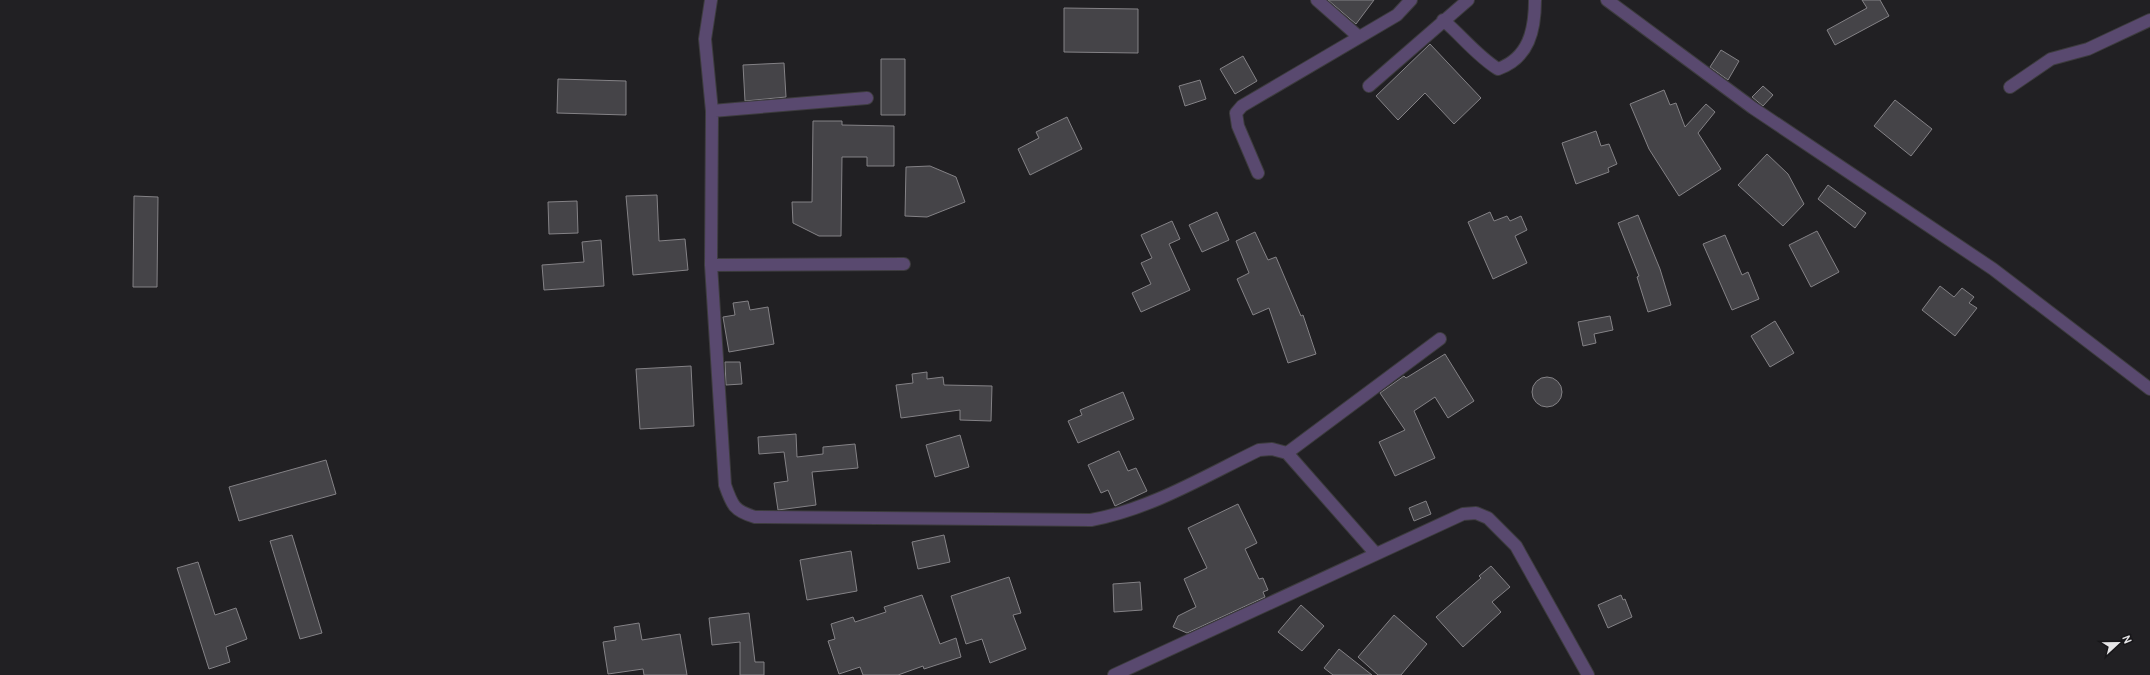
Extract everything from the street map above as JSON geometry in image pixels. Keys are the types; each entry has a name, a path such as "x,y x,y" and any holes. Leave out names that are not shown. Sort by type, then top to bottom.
{"street":[{"path":"711,0 705,39 712,111 711,264 725,485 730,499 740,512 755,517 1091,520 1116,515 1143,506 1259,450 1272,449 1287,453 1376,554"},
{"path":"1317,0 1360,37"},
{"path":"1258,173 1238,126 1236,113 1242,106 1397,15 1411,0"},
{"path":"1369,86 1443,20 1468,0"},
{"path":"1443,20 1485,61 1498,69 1511,64 1526,48 1535,21 1535,0"},
{"path":"1607,0 1615,4 1753,108 1992,269 2150,389"},
{"path":"2010,87 2052,59 2088,49 2150,20"},
{"path":"712,111 867,98"},
{"path":"711,264 904,264"},
{"path":"1287,453 1440,339"},
{"path":"1114,675 1463,514 1476,513 1488,518 1516,546 1588,675"}],"building":[{"path":"1328,0 1374,0 1356,24"},
{"path":"1862,0 1880,0 1889,16 1835,45 1827,30 1867,8"},
{"path":"1064,8 1138,9 1138,53 1064,52"},
{"path":"1430,44 1481,98 1454,124 1425,93 1398,120 1376,96"},
{"path":"1721,50 1739,61 1728,80 1710,67"},
{"path":"1243,56 1257,81 1235,94 1220,69"},
{"path":"881,59 905,59 905,115 881,115"},
{"path":"784,63 786,97 745,101 743,65"},
{"path":"558,79 626,81 626,115 557,113"},
{"path":"1200,80 1206,99 1185,106 1179,86"},
{"path":"1763,86 1773,95 1763,106 1752,97"},
{"path":"1664,90 1670,105 1676,103 1685,127 1706,104 1715,112 1698,133 1721,169 1679,196 1649,149 1630,104"},
{"path":"1895,100 1932,129 1911,156 1874,126"},
{"path":"1067,117 1082,149 1030,175 1018,149 1039,138 1036,132"},
{"path":"813,121 842,121 842,125 894,126 894,166 867,166 867,157 842,157 841,236 819,236 793,223 792,202 812,202"},
{"path":"1596,131 1601,146 1609,144 1617,164 1608,168 1609,172 1576,184 1562,143"},
{"path":"1767,154 1788,174 1804,204 1783,226 1738,185"},
{"path":"930,166 956,177 965,202 927,217 905,216 906,167"},
{"path":"1828,185 1866,213 1855,228 1818,199"},
{"path":"657,195 659,241 685,239 688,270 633,275 626,196"},
{"path":"134,196 158,197 157,287 133,287"},
{"path":"577,201 578,233 549,234 548,202"},
{"path":"1217,212 1229,240 1202,252 1189,225"},
{"path":"1490,212 1494,221 1507,216 1510,221 1521,216 1527,230 1515,236 1527,263 1493,279 1468,222"},
{"path":"1638,215 1660,269 1671,305 1648,312 1637,277 1639,276 1618,223"},
{"path":"1172,221 1180,239 1169,244 1190,290 1141,312 1132,293 1151,284 1141,263 1152,258 1141,235"},
{"path":"1817,231 1839,272 1811,287 1789,245"},
{"path":"1255,232 1268,260 1276,257 1301,316 1303,315 1316,354 1288,363 1269,308 1253,315 1237,279 1249,273 1236,241"},
{"path":"1725,235 1742,275 1748,272 1759,299 1732,310 1703,244"},
{"path":"601,240 604,286 544,290 542,265 584,262 582,242"},
{"path":"1940,286 1954,297 1962,288 1974,297 1969,303 1977,308 1955,336 1922,310"},
{"path":"748,301 750,310 768,307 774,344 729,352 723,317 735,315 733,303"},
{"path":"1610,316 1613,330 1594,334 1596,343 1583,346 1578,322"},
{"path":"1775,321 1794,353 1770,367 1751,336"},
{"path":"1445,354 1474,401 1448,418 1435,397 1414,411 1435,458 1395,476 1379,442 1405,430 1380,393 1404,376 1406,378"},
{"path":"725,362 740,362 742,384 726,385"},
{"path":"691,366 694,426 640,429 636,369"},
{"path":"927,372 927,379 943,377 944,385 992,386 991,421 960,420 960,410 901,418 896,385 913,383 912,374"},
{"path":"1547,377 1558,381 1562,392 1558,403 1547,407 1536,403 1532,392 1536,381"},
{"path":"1123,392 1134,419 1078,443 1068,421 1082,415 1080,410"},
{"path":"796,434 797,457 823,454 823,447 855,444 858,468 812,472 816,505 778,510 774,483 788,481 784,452 759,454 758,437"},
{"path":"960,435 969,467 935,477 926,445"},
{"path":"1119,451 1128,471 1136,468 1147,491 1115,506 1108,490 1101,493 1088,465"},
{"path":"326,460 336,494 239,521 229,487"},
{"path":"1426,501 1431,514 1414,521 1409,508"},
{"path":"1238,504 1257,543 1245,549 1259,579 1263,578 1268,590 1263,592 1265,597 1187,633 1173,627 1178,616 1196,607 1184,579 1207,568 1188,528"},
{"path":"292,535 322,633 300,639 270,541"},
{"path":"944,535 950,562 918,569 912,542"},
{"path":"851,551 857,591 807,600 800,560"},
{"path":"198,562 215,615 236,608 247,639 226,647 230,662 209,669 177,568"},
{"path":"1491,566 1510,587 1492,602 1501,612 1463,647 1436,617 1481,578 1479,576"},
{"path":"1009,577 1021,613 1013,615 1026,649 990,663 982,639 966,644 951,596"},
{"path":"1140,582 1142,610 1114,612 1113,584"},
{"path":"922,595 940,644 956,638 961,657 924,669 923,666 898,675 863,675 860,667 839,674 828,641 835,639 831,624 853,617 855,622 886,612 884,607"},
{"path":"1621,595 1623,600 1625,599 1632,617 1608,628 1598,605"},
{"path":"1301,605 1324,626 1302,651 1278,632"},
{"path":"749,613 755,662 764,662 764,675 740,675 740,642 712,645 709,618"},
{"path":"1394,615 1427,644 1401,675 1378,675 1358,657"},
{"path":"639,623 642,640 680,634 687,675 644,675 643,669 608,674 603,642 616,640 614,627"},
{"path":"1339,649 1372,675 1333,675 1324,668"}]}
